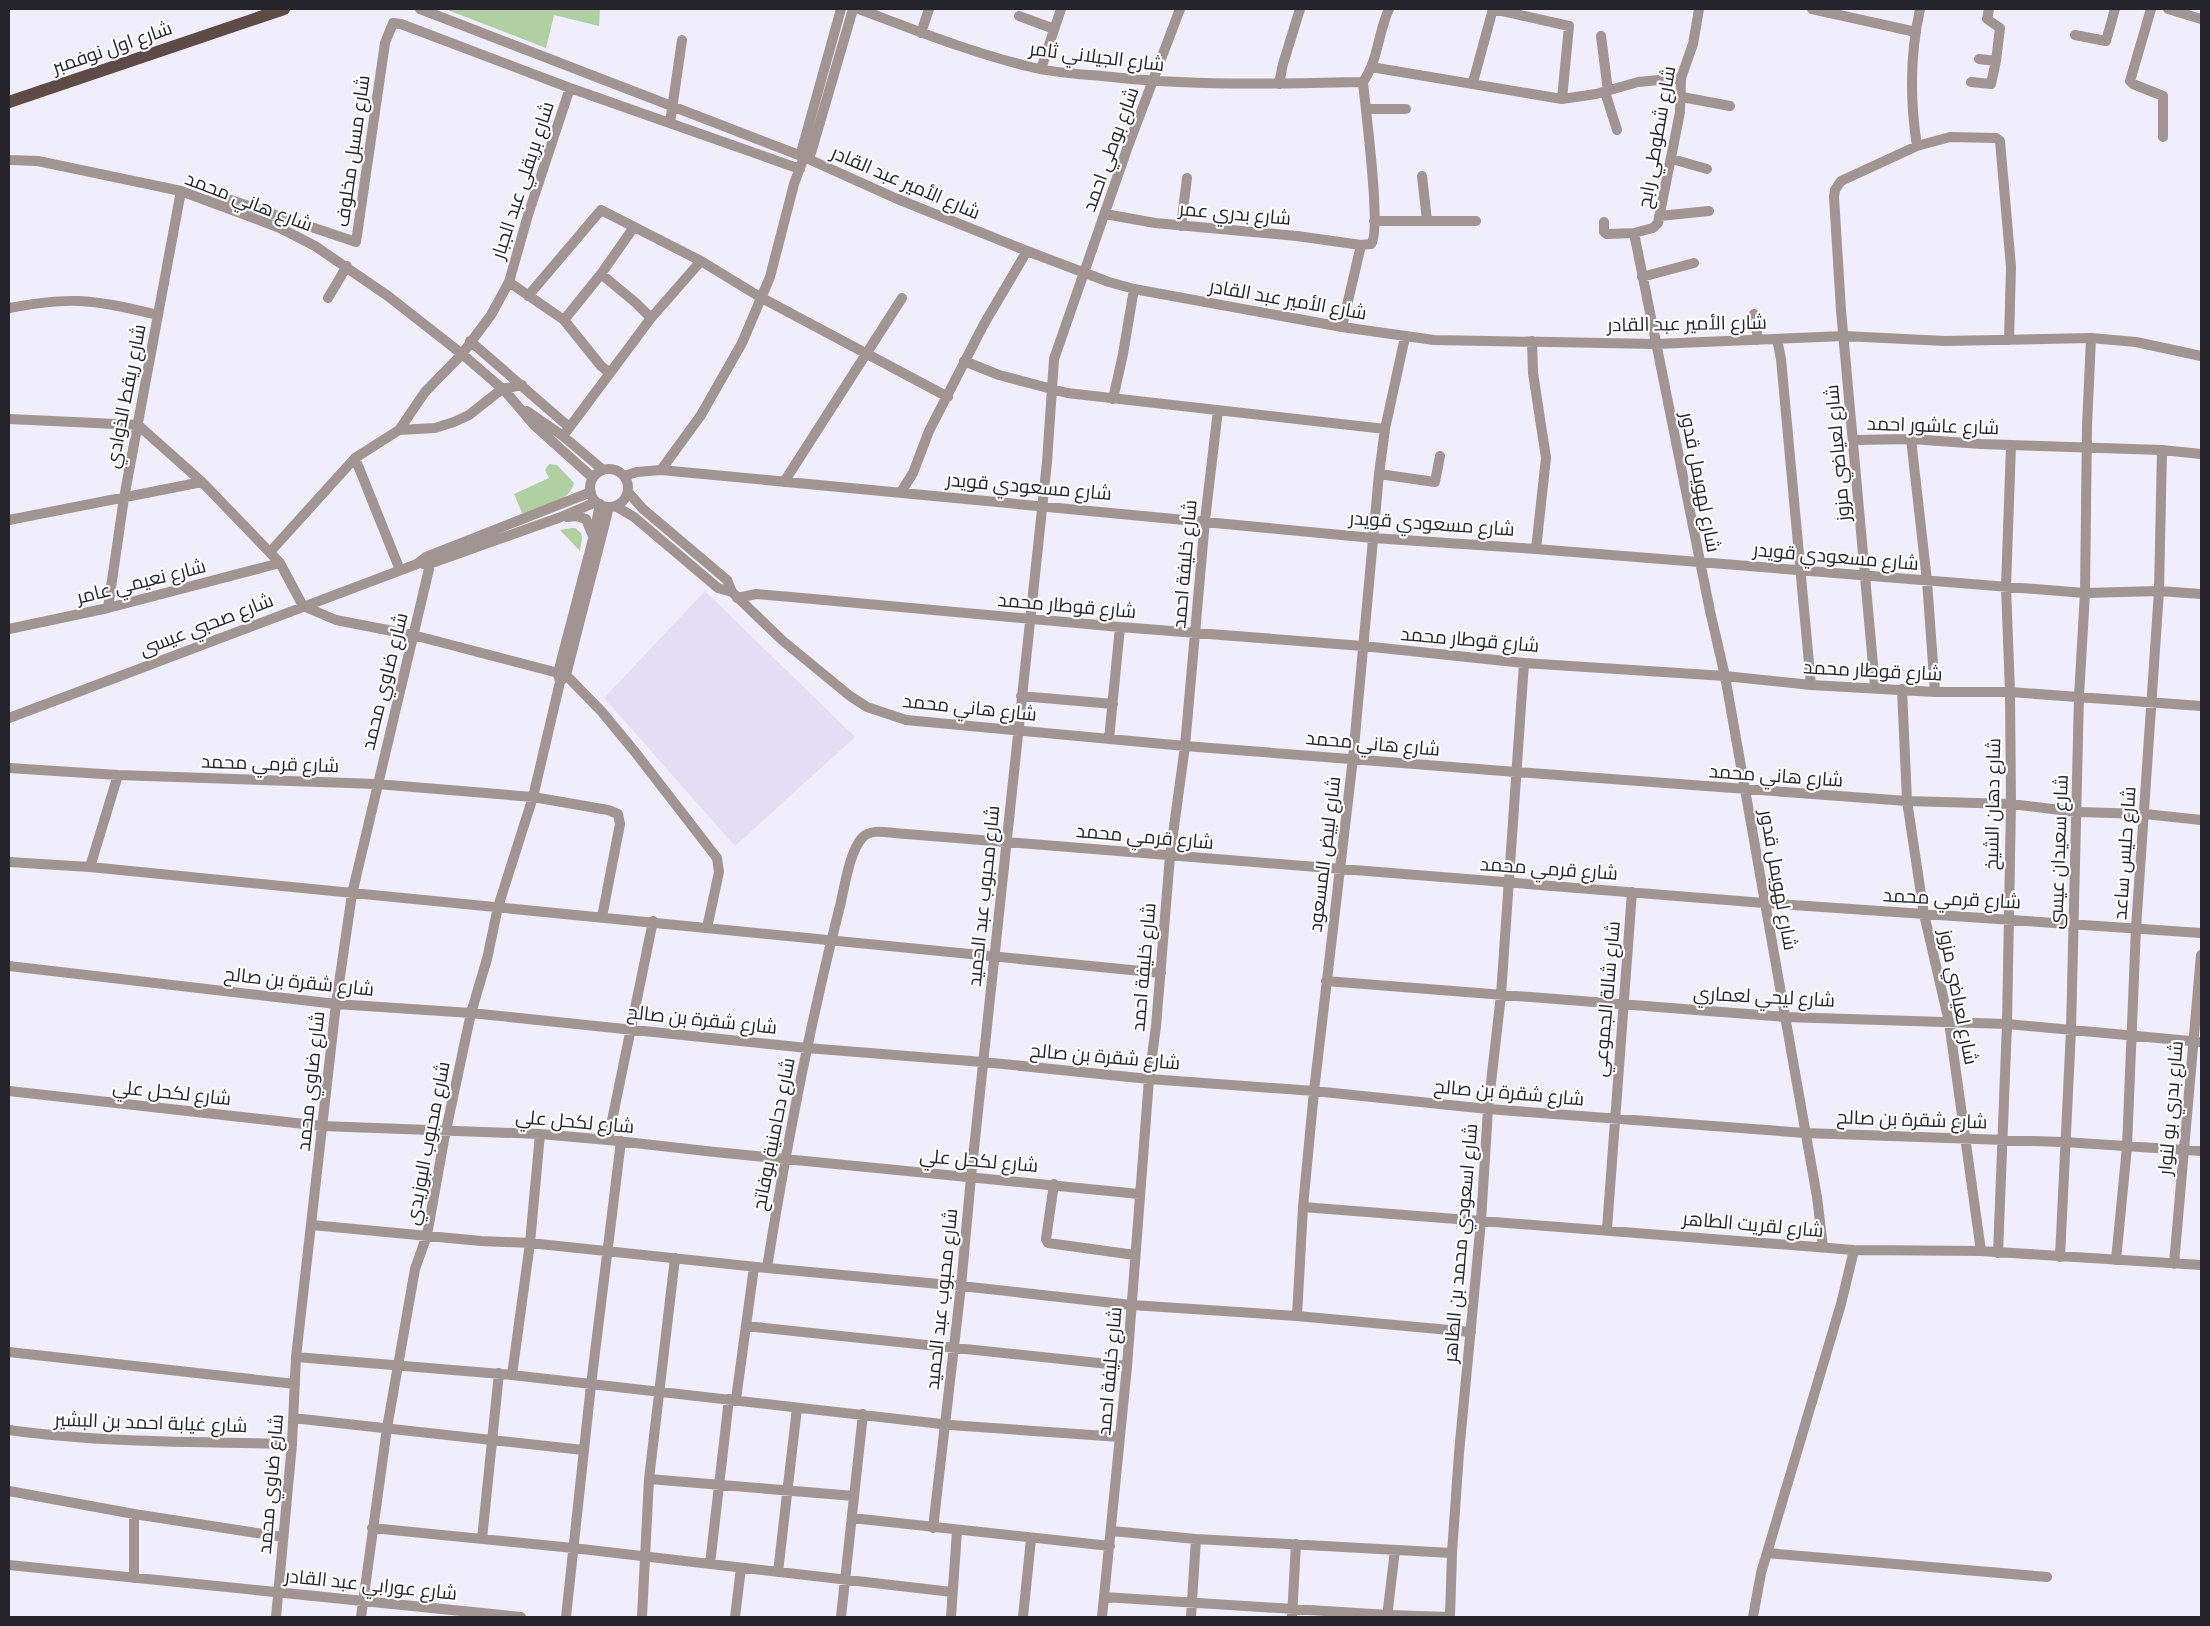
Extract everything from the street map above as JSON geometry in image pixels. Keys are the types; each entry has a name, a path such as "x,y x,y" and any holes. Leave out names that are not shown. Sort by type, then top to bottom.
{"main road":[{"name":"شارع اول نوفمبر","path":"9,102 284,9"}],"street":[{"name":"شارع الأمير عبد القادر","path":"420,9 570,66 672,108 804,157 895,198 1027,251 1134,289 1342,328 1405,337 1461,341 1656,344 1844,336 1945,341 2090,338 2136,342 2201,356"},
{"path":"661,470 701,415 720,384 742,343 770,277 804,157 802,149 841,9"},
{"path":"804,157 811,152 853,9"},
{"name":"شارع الجيلاني ثامر","path":"859,9 921,32 1041,69 1152,82 1279,84 1362,82"},
{"path":"921,32 929,9"},
{"path":"1041,69 1061,9"},
{"name":"شارع بوطي احمد","path":"1084,272 1180,9"},
{"path":"1279,84 1300,9"},
{"path":"1342,328 1361,244 1368,245 1373,241 1374,221 1366,109 1362,82 1371,67 1381,29 1389,9"},
{"path":"1473,82 1493,9 1569,26 1562,99"},
{"name":"شارع شطوطي رابح","path":"1656,344 1634,233 1657,225 1672,159 1682,97 1681,78 1693,44 1700,9"},
{"path":"1812,9 1916,32"},
{"path":"1917,146 1912,107 1913,52 1920,9"},
{"path":"1971,82 1991,84 2000,28 1988,19 1988,9"},
{"path":"2075,34 2106,41 2115,9"},
{"path":"2151,9 2130,81 2163,96 2163,137"},
{"path":"2168,9 2201,19"},
{"path":"1019,16 1054,29"},
{"name":"شارع مسبل مخلوف","path":"208,200 231,200 356,242 385,43 393,23 401,24 570,88"},
{"path":"1601,36 1607,91 1617,130"},
{"path":"670,123 682,40"},
{"path":"1979,58 1996,61"},
{"path":"1371,67 1473,82 1562,99 1607,91 1638,82 1681,78"},
{"path":"570,88 800,169"},
{"name":"شارع بريقلي عبد الجبار","path":"399,430 425,392 462,354 491,315 509,282 528,216 570,88"},
{"path":"1682,97 1730,106"},
{"path":"1366,109 1406,109"},
{"name":"شارع لعياضي مزوز","path":"1875,687 1844,336 1835,190 1841,181 1917,146 1950,137 1996,138 2000,141 2011,267 2009,340"},
{"path":"9,155 38,161"},
{"path":"1672,159 1707,169"},
{"name":"شارع هاني محمد","path":"9,160 38,161 181,191 280,228 315,246 347,266 388,296 462,354 502,389 534,425 593,478"},
{"path":"1422,176 1427,220"},
{"path":"1181,226 1187,178"},
{"name":"شارع ريقط الذوادي","path":"108,608 124,498 181,191"},
{"path":"528,296 600,211 604,211 701,261 760,297 948,397"},
{"path":"1659,216 1709,212"},
{"name":"شارع بدري عمر","path":"1105,214 1181,226 1297,236 1361,244"},
{"path":"1374,221 1476,221"},
{"path":"1604,222 1604,232 1607,234 1634,233"},
{"path":"564,320 602,274 634,227"},
{"path":"901,492 913,473 929,431 948,397 964,361 1027,251"},
{"path":"563,436 651,318 701,261"},
{"path":"1642,277 1694,263"},
{"path":"328,298 347,266"},
{"name":"شارع محبوب عبد الحميد","path":"933,1528 961,1286 1005,843 1047,462 1054,359 1084,272"},
{"path":"602,274 651,318"},
{"path":"509,282 564,320 601,366 610,373"},
{"path":"1113,399 1134,289"},
{"path":"784,482 902,298"},
{"path":"9,308 32,304 78,301 118,306 158,315"},
{"path":"1754,314 1758,340"},
{"name":"شارع لبيض المسعود","path":"1297,1316 1303,1207 1314,1091 1353,758 1379,474 1385,429 1405,337"},
{"name":"شارع سعيدان عيسى","path":"2060,1257 2064,1142 2071,1030 2079,696 2085,593 2090,338"},
{"path":"1777,339 1781,359 1802,570 1811,685"},
{"path":"470,341 569,427"},
{"path":"1532,341 1533,373 1546,458 1536,548"},
{"name":"شارع لهويمل قدور","path":"1656,344 1725,676 1817,1197 1823,1247"},
{"path":"964,361 999,375 1051,390 1113,399 1385,429"},
{"path":"270,552 355,458 399,430 435,428 460,419 469,415 502,389 522,385"},
{"name":"شارع هاني محمد","path":"514,402 563,436 603,470"},
{"name":"شارع خليفة احمد","path":"1102,1617 1127,1366 1139,1194 1161,973 1170,856 1184,746 1205,520 1218,410"},
{"path":"9,419 138,425 202,482 270,552 280,563 304,606 336,620 413,635 561,677 602,712 717,858 719,872 707,928"},
{"path":"1911,439 1927,581 1935,692"},
{"name":"شارع عاشور احمد","path":"1854,440 1911,439 2011,445 2162,450 2201,454"},
{"name":"شارع دهان الشيخ","path":"1998,1253 2004,1139 2011,804 2010,692 2006,587 2011,445"},
{"name":"شارع حليس ساعد","path":"2116,1260 2127,1147 2136,928 2153,703 2159,591 2162,450"},
{"path":"1379,474 1435,482 1440,456"},
{"path":"355,458 400,570"},
{"path":"603,470 616,470 624,476 628,485 628,492 621,503 605,505 591,492 593,478 603,470"},
{"name":"شارع مسعودي قويدر","path":"624,476 637,472 661,470 1205,520 1373,538 1536,548 2085,593 2159,591 2201,594"},
{"path":"9,520 202,482"},
{"name":"شارع صحبي عيسى","path":"428,561 591,492"},
{"path":"628,492 643,509 727,580 735,595"},
{"path":"561,677 593,540 605,505"},
{"path":"561,677 605,505"},
{"name":"شارع هاني محمد","path":"605,505 634,517 718,588 735,595 833,683 867,708 915,721 1184,746 1745,790 1908,801 2011,804 2077,812 2145,814 2201,820"},
{"name":"شارع صحبي عيسى","path":"9,718 400,570 605,505"},
{"name":"شارع صحبي عيسى","path":"561,518 576,516 586,519 591,529 593,540"},
{"name":"شارع ضاوي محمد","path":"276,1617 292,1444 296,1358 336,1004 352,894 413,635 428,561"},
{"name":"شارع نعيمي عامر","path":"9,629 108,608 280,563"},
{"name":"شارع قوطار محمد","path":"735,595 765,595 1120,627 1363,646 1524,663 1725,676 1811,685 1875,687 1935,692 2010,692 2201,706"},
{"path":"1109,739 1120,627"},
{"name":"شارع اسعودي محمد بن الطاهر","path":"1450,1617 1452,1553 1481,1221 1488,1108 1501,995 1524,663"},
{"name":"شارع محبوب البوزيدي","path":"361,1617 387,1428 417,1260 427,1235 446,1130 471,1013 487,959 498,907 532,797 561,677"},
{"name":"شارع لعياضي مزوز","path":"1902,689 1908,801 1924,914 1949,1022 1981,1251"},
{"path":"1021,696 1113,704"},
{"name":"شارع قرمي محمد","path":"9,768 118,775 377,784 532,797 608,810 618,814 620,824 602,917"},
{"path":"90,867 118,775"},
{"name":"شارع دحامنية بوفاتح","path":"767,1268 784,1159 807,1048 852,858 858,842 868,833 894,833"},
{"name":"شارع قرمي محمد","path":"894,833 1764,903 2008,918 2201,933"},
{"path":"9,862 90,867 1161,973"},
{"name":"شارع شالة الجموعي","path":"1608,1229 1614,1119 1632,892"},
{"path":"608,1140 653,922"},
{"name":"شارع بدري بو لنوار","path":"2174,1264 2183,1149 2197,1042 2201,955"},
{"name":"شارع شقرة بن صالح","path":"9,966 336,1004 471,1013 807,1048 983,1062 1149,1079 1314,1091 1614,1119 1805,1133 2004,1139 2201,1151"},
{"name":"شارع ليحي لعماري","path":"1326,981 1785,1017 2007,1024 2197,1042"},
{"name":"شارع لكحل علي","path":"9,1092 322,1126 540,1134 621,1141 1139,1194"},
{"path":"512,1375 530,1243 540,1134"},
{"path":"566,1617 583,1450 609,1252 621,1141"},
{"path":"1054,1184 1046,1239 1048,1243 1135,1255"},
{"name":"شارع لقريت الطاهر","path":"1303,1207 1608,1229 1854,1250 1981,1251 2201,1265"},
{"path":"312,1225 530,1243 1132,1305 1297,1316 1471,1332"},
{"path":"1753,1617 1754,1602 1767,1553 1841,1304 1854,1250"},
{"path":"642,1617 650,1480 675,1258"},
{"path":"710,1564 719,1486 754,1267"},
{"path":"746,1326 1127,1366"},
{"path":"9,1352 295,1384"},
{"path":"296,1358 399,1364 499,1373 945,1424 1120,1437"},
{"path":"482,1539 499,1373"},
{"path":"778,1572 797,1408"},
{"path":"841,1617 863,1414"},
{"path":"293,1418 583,1450"},
{"name":"شارع غيابة احمد بن البشير","path":"9,1430 45,1435 129,1440 292,1444"},
{"path":"650,1480 854,1496"},
{"path":"9,1491 134,1514 283,1537"},
{"path":"134,1514 134,1578"},
{"path":"852,1518 957,1531 1110,1546"},
{"path":"372,1528 573,1548 952,1592"},
{"path":"950,1617 957,1531"},
{"path":"1112,1531 1196,1539 1452,1553"},
{"path":"1023,1617 1031,1539"},
{"path":"1191,1617 1196,1539"},
{"path":"1292,1613 1296,1544"},
{"path":"1387,1616 1395,1550"},
{"path":"1767,1553 2048,1577"},
{"name":"شارع عورابي عبد القادر","path":"9,1565 521,1617"},
{"path":"736,1617 742,1568"},
{"path":"1104,1597 1292,1613 1450,1617"}],"shaded area":[{"path":"705,591 855,737 735,846 604,698"}],"green space":[{"path":"445,9 600,9 599,26 554,15 546,48"},
{"path":"549,464 557,465 574,483 571,490 553,504 523,515 514,494 549,478 545,470"},
{"path":"575,528 581,533 580,551 560,530"}]}
